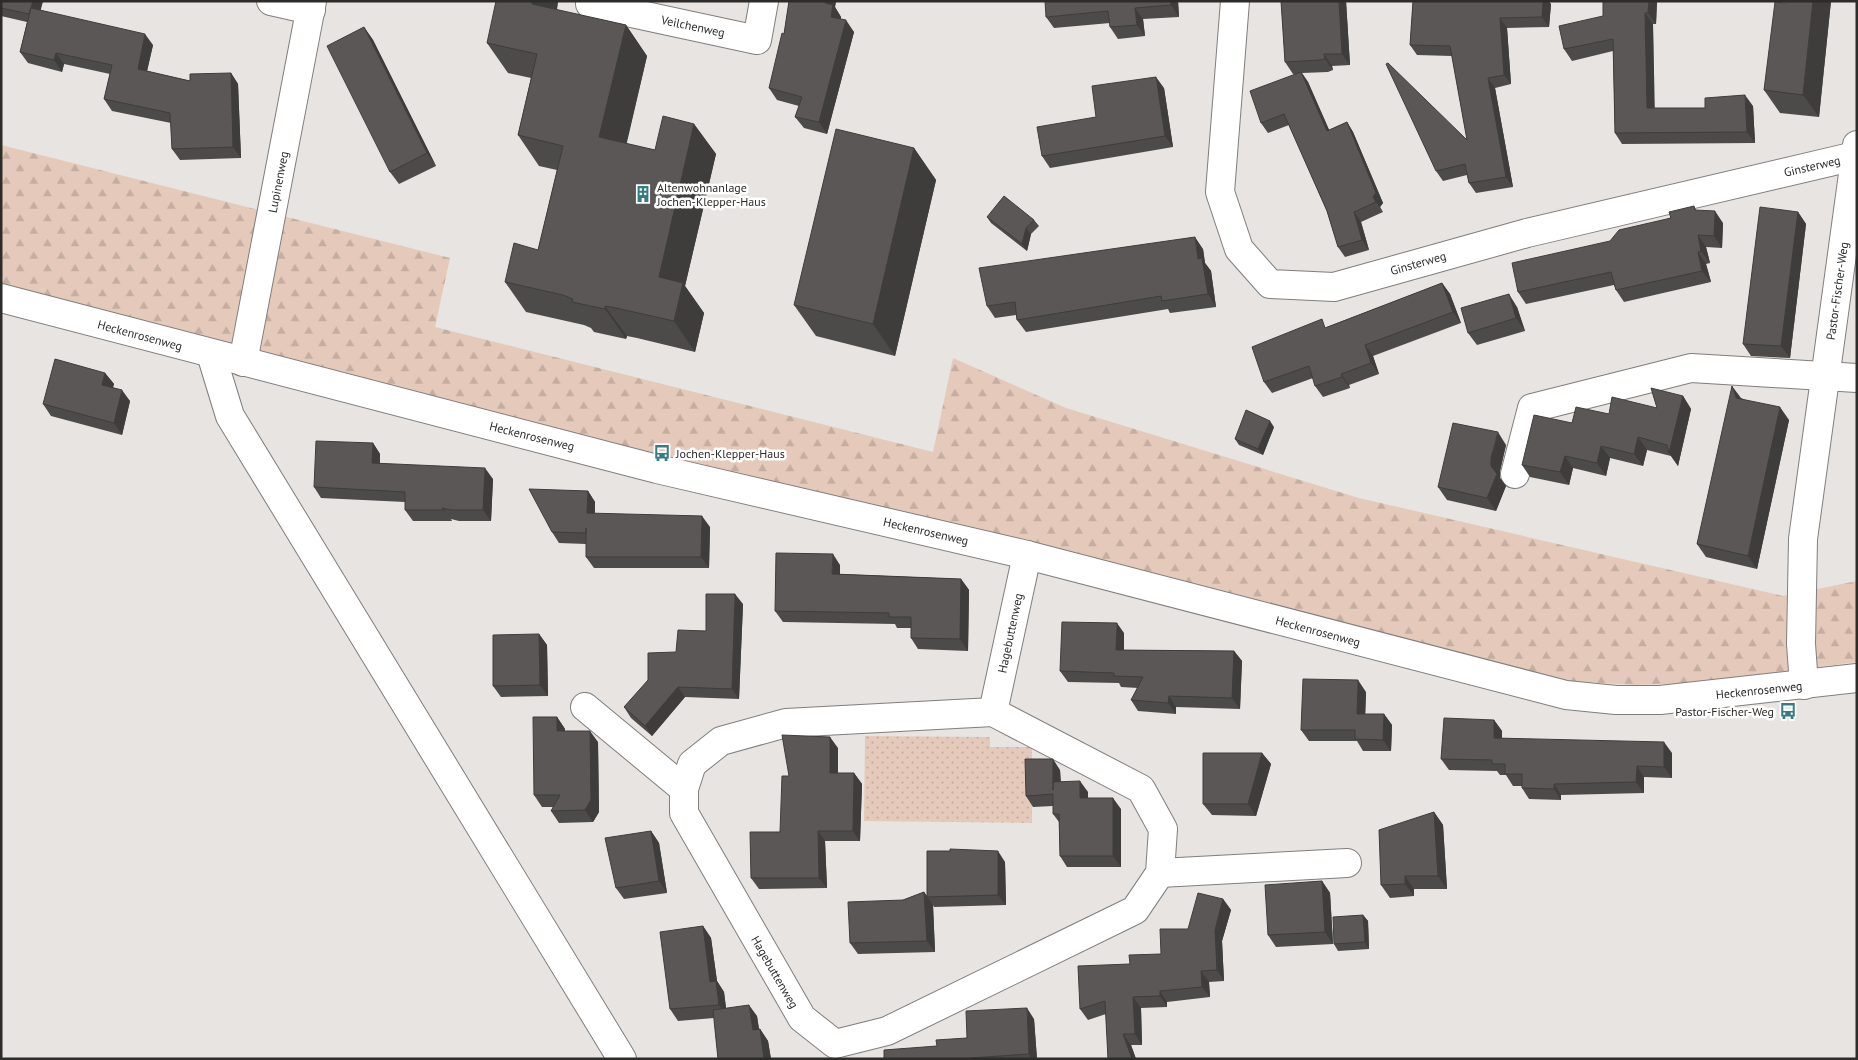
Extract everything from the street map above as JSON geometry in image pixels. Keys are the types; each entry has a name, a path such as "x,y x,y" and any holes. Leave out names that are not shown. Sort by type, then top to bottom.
{"street":[{"path":"271,1 312,6"},
{"name":"Veilchenweg","path":"590,4 757,40 764,1"},
{"name":"Ginsterweg","path":"1235,1 1220,192 1239,249 1270,284 1334,287 1527,232 1856,151"},
{"name":"Lupinenweg","path":"243,362 312,6"},
{"name":"Pastor-Fischer-Weg","path":"1804,685 1801,644 1803,539 1825,377 1849,260 1856,151"},
{"name":"Heckenrosenweg","path":"1,298 657,469 1027,555 1566,695 1616,700 1660,700 1857,678"},
{"path":"212,354 230,416 622,1059"},
{"path":"1515,474 1532,408 1691,368 1857,378"},
{"name":"Hagebuttenweg","path":"1027,555 993,712 786,723 721,741 692,764 684,789 684,813 802,1018 835,1044 887,1031 1134,910 1160,873"},
{"path":"585,707 684,789"},
{"path":"993,712 1141,789 1163,829 1160,873 1347,863"}],"green space":[{"path":"1,145 450,258 435,327 933,452 953,358 1066,408 1359,498 1783,596 1857,581 1857,662 1697,683 1634,685 1568,681 641,452 1,286"},
{"path":"865,736 990,737 990,747 1032,747 1032,823 864,821"}],"building":[{"path":"1,1 33,1 29,14 1,8"},
{"name":"Altenwohnanlage Jochen-Klepper-Haus","path":"496,1 532,1 532,4 626,25 599,137 655,150 663,116 694,124 659,277 683,283 674,321 616,308 605,306 605,309 572,302 573,299 563,295 505,282 514,243 538,250 563,146 518,135 537,54 487,43"},
{"path":"789,1 826,1 825,3 833,5 831,17 846,20 819,122 795,117 802,97 769,88 782,33 784,34"},
{"path":"1045,1 1171,1 1171,5 1135,8 1137,25 1110,27 1108,11 1046,17"},
{"path":"1281,1 1339,1 1342,54 1324,54 1325,59 1320,60 1285,62"},
{"path":"1413,1 1543,1 1542,17 1500,18 1504,75 1488,78 1506,177 1469,183 1465,164 1436,171 1386,64 1388,63 1467,140 1450,46 1410,45"},
{"path":"1603,1 1649,1 1648,13 1645,13 1647,108 1705,108 1705,98 1745,95 1747,132 1615,133 1613,39 1564,49 1559,26 1603,16"},
{"path":"1786,1 1813,1 1803,95 1764,90 1775,2 1786,3"},
{"path":"31,8 145,34 138,69 190,81 190,74 231,73 233,147 172,149 170,113 104,99 112,65 56,53 54,60 20,52"},
{"path":"364,27 427,153 390,172 327,46"},
{"path":"1301,72 1327,131 1347,122 1376,193 1373,197 1376,202 1354,212 1362,240 1338,247 1327,211 1284,114 1261,123 1250,91"},
{"path":"1156,77 1165,136 1042,156 1037,127 1096,117 1092,86"},
{"path":"836,129 914,148 873,324 794,305"},
{"path":"1004,196 1034,220 1026,228 1022,244 987,217"},
{"path":"1694,206 1695,210 1715,211 1714,236 1698,235 1701,251 1698,252 1702,271 1616,290 1611,272 1518,292 1512,263 1610,241 1619,230 1671,218 1669,212"},
{"path":"1760,207 1798,212 1781,346 1743,344"},
{"path":"1195,237 1198,259 1202,258 1208,294 1162,301 1161,296 1017,320 1015,302 987,306 979,268"},
{"path":"1442,283 1453,312 1365,345 1371,363 1341,374 1342,377 1315,386 1309,366 1264,382 1252,347 1322,319 1325,328"},
{"path":"1509,294 1516,318 1468,333 1461,308"},
{"path":"55,359 105,373 102,385 122,390 114,423 43,404"},
{"path":"1732,386 1736,398 1780,407 1748,556 1697,544"},
{"path":"1651,388 1683,396 1669,453 1667,445 1638,437 1634,454 1601,446 1597,463 1565,456 1560,472 1522,465 1534,415 1572,423 1576,407 1609,414 1612,397 1657,408"},
{"path":"1246,410 1270,421 1258,449 1235,439"},
{"path":"1453,423 1498,432 1491,458 1491,466 1497,474 1487,498 1438,487"},
{"path":"316,441 373,443 372,463 485,468 483,510 451,510 442,508 445,510 405,510 405,492 314,487"},
{"path":"529,489 588,491 587,513 702,516 701,557 586,557 586,533 552,532"},
{"path":"776,553 833,554 832,574 961,579 960,639 911,638 911,617 889,617 889,613 775,611"},
{"path":"706,594 735,594 732,689 678,687 645,726 624,707 648,680 648,653 676,652 678,630 706,631"},
{"path":"1062,622 1117,623 1116,650 1234,651 1232,698 1169,696 1168,703 1131,700 1143,677 1114,676 1114,673 1060,671"},
{"path":"539,634 540,685 493,686 493,635"},
{"path":"1303,679 1358,680 1357,714 1384,714 1383,740 1355,739 1355,730 1301,730"},
{"path":"533,717 557,717 557,731 590,731 591,800 585,810 551,811 560,795 534,795"},
{"path":"1444,718 1494,720 1494,738 1664,742 1664,767 1637,766 1636,782 1554,784 1554,789 1522,788 1522,774 1505,774 1505,764 1492,764 1492,760 1441,759"},
{"path":"782,735 830,737 830,773 854,773 853,831 818,831 819,878 751,878 750,832 780,832 782,776 789,776"},
{"path":"1203,753 1262,753 1248,804 1203,804"},
{"path":"1025,759 1053,759 1053,782 1080,781 1080,798 1113,798 1113,856 1060,856 1059,814 1053,814 1053,794 1026,796"},
{"path":"1434,812 1438,876 1405,876 1405,884 1381,885 1379,830"},
{"path":"651,831 659,881 616,888 605,838"},
{"path":"950,849 998,851 998,895 927,897 927,851 950,851"},
{"path":"1322,881 1325,932 1268,935 1265,885"},
{"path":"924,892 927,941 850,943 848,902 903,900"},
{"path":"1198,893 1223,899 1215,930 1217,970 1201,971 1202,987 1160,991 1160,996 1133,997 1135,1034 1123,1034 1132,1059 1108,1059 1105,1001 1080,1009 1078,966 1130,964 1129,955 1161,954 1160,929 1188,929"},
{"path":"1363,915 1365,942 1334,944 1333,917"},
{"path":"703,926 710,982 716,981 719,1005 670,1009 660,932"},
{"path":"749,1005 753,1030 760,1029 764,1059 718,1059 713,1010"},
{"path":"1027,1008 1029,1054 970,1059 882,1059 884,1058 884,1050 937,1046 936,1040 967,1038 966,1011"}],"place":[{"name":"Altenwohnanlage Jochen-Klepper-Haus","path":"643,194"},
{"name":"Jochen-Klepper-Haus","path":"662,453"},
{"name":"Pastor-Fischer-Weg","path":"1788,711"}]}
